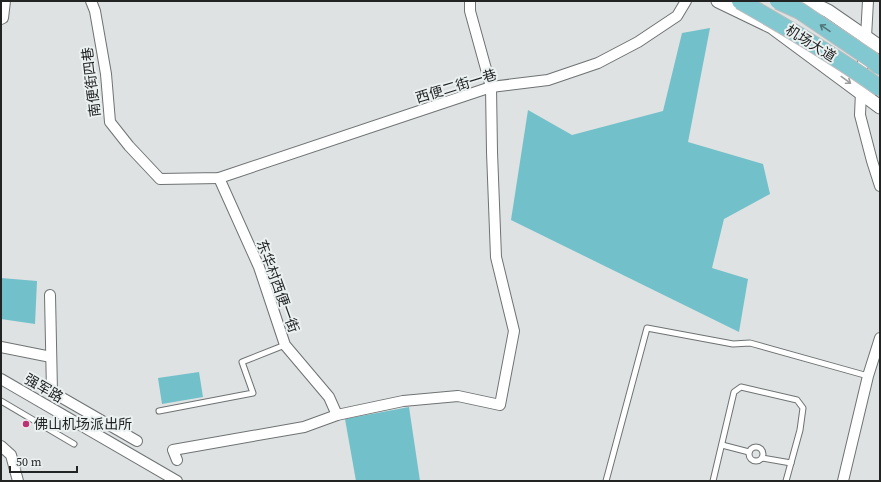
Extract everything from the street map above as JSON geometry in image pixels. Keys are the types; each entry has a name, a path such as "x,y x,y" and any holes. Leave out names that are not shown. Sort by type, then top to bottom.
{"main road":[{"name":"机场大道","path":"740,1 810,42 880,88"},
{"name":"机场大道","path":"778,1 800,11 871,59 880,67"}],"street":[{"path":"1,19 3,18 5,1"},
{"name":"南便街四巷","path":"91,1 95,11 106,74 110,122 129,146 160,179 219,178"},
{"path":"177,460 173,450 304,427 337,415 403,401 458,396 500,405 514,331 496,257 491,87 470,11 470,1"},
{"name":"西便二街一巷","path":"219,178 491,87 548,80 598,63 638,42 677,16 686,1"},
{"path":"718,1 772,27 880,107"},
{"path":"807,1 828,11 880,47"},
{"path":"868,1 860,91 860,115 880,186"},
{"name":"东华村西便一街","path":"219,178 259,267 285,345 329,397 337,415"},
{"path":"50,295 52,392 137,441"},
{"path":"843,481 868,376 880,338"},
{"path":"1,347 51,357"},
{"name":"强军路","path":"1,379 177,481"},
{"path":"1,446 11,455 18,481"}],"lane":[{"path":"606,481 648,328 733,344 750,343 868,376"},
{"path":"159,411 253,392 242,362 285,345"},
{"path":"713,481 734,392 741,388 797,400 803,408 800,430 786,481"},
{"path":"1,400 74,444"},
{"path":"722,445 749,452"},
{"path":"749,452 754,447 759,448 762,451 762,458"},
{"path":"749,452 749,456 752,460 756,461 762,458 791,463"}],"shaded area":[{"path":"710,28 688,142 763,164 770,194 724,219 712,268 748,279 739,332 511,220 528,110 572,135 663,111 682,33"},
{"path":"1,278 37,281 35,324 1,319"},
{"path":"199,372 203,397 162,404 158,378"},
{"path":"409,407 420,481 356,481 345,419"}],"place":[{"name":"佛山机场派出所","path":"26,424"}]}
